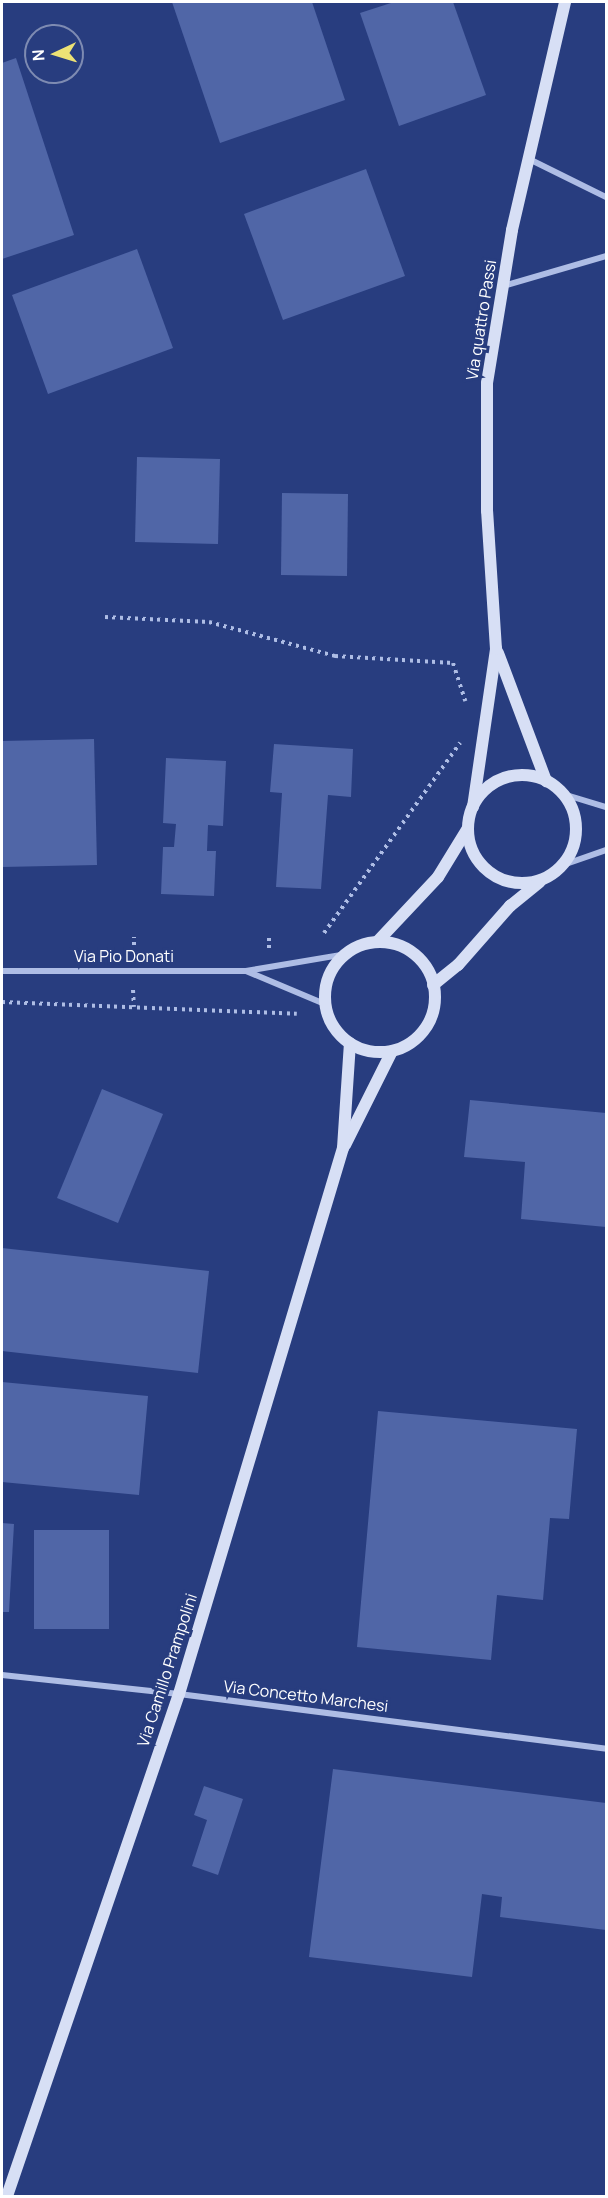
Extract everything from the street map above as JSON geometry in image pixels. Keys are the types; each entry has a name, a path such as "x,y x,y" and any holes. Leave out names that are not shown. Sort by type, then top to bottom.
{"main road":[{"name":"Via quattro Passi","path":"473,807 496,649 487,511 486,383 502,286 528,159 565,2"},
{"name":"Via quattro Passi","path":"496,649 546,781"},
{"name":"Via Pio Donati","path":"346,954 377,942 438,877 468,827 473,807 484,791 500,779 520,775 546,781 564,794"},
{"path":"433,985 458,965 510,906 563,865 572,848 576,830 573,811 564,794"},
{"name":"Via Pio Donati","path":"468,827 477,859 492,874 524,883 546,878"},
{"path":"350,1043 377,1052 392,1051 413,1041 429,1022 435,999 433,985 426,967 413,953 396,945 377,942"},
{"path":"327,1010 329,976 346,954"},
{"name":"Via Pio Donati","path":"327,1010 350,1043"},
{"name":"Via Camillo Prampolini","path":"342,1148 350,1043"},
{"name":"Via Camillo Prampolini","path":"7,2196 179,1694 342,1148 392,1051"}],"street":[{"path":"528,159 606,197"},
{"path":"502,286 606,256"},
{"path":"564,794 606,807"},
{"path":"563,865 606,850"},
{"name":"Via Pio Donati","path":"2,971 246,971 346,954"},
{"name":"Via Pio Donati","path":"246,971 327,1010"},
{"name":"Via Concetto Marchesi","path":"2,1675 179,1694 606,1749"}],"path":[{"path":"105,617 209,622 335,656 453,663 465,709"},
{"path":"324,933 465,736"},
{"path":"2,1002 327,1010"}],"building":[{"path":"172,2 312,2 345,100 220,143"},
{"path":"394,2 453,2 486,95 399,126 360,13"},
{"path":"16,58 74,235 2,259 2,63"},
{"path":"366,169 405,276 283,320 244,214"},
{"path":"137,249 173,348 48,394 12,295"},
{"path":"137,457 220,459 218,544 135,542"},
{"path":"282,493 348,494 347,576 281,575"},
{"path":"94,739 97,865 2,867 2,741"},
{"path":"274,744 353,749 351,797 328,795 321,889 276,887 282,793 270,792"},
{"path":"166,758 226,761 223,826 208,825 207,851 216,851 214,896 161,894 163,847 174,847 176,824 163,823"},
{"path":"102,1089 163,1114 118,1223 57,1198"},
{"path":"470,1100 606,1113 606,1227 521,1219 525,1162 464,1157"},
{"path":"2,1248 209,1271 198,1373 2,1351"},
{"path":"2,1382 148,1396 139,1495 2,1482"},
{"path":"378,1411 577,1429 569,1519 550,1518 543,1600 497,1595 491,1660 357,1647"},
{"path":"2,1523 14,1524 9,1612 2,1612"},
{"path":"34,1530 109,1530 109,1629 34,1629"},
{"path":"333,1769 606,1803 606,1930 500,1917 502,1897 482,1894 472,1977 309,1957"},
{"path":"204,1786 243,1799 218,1875 192,1866 207,1820 194,1815"}]}
